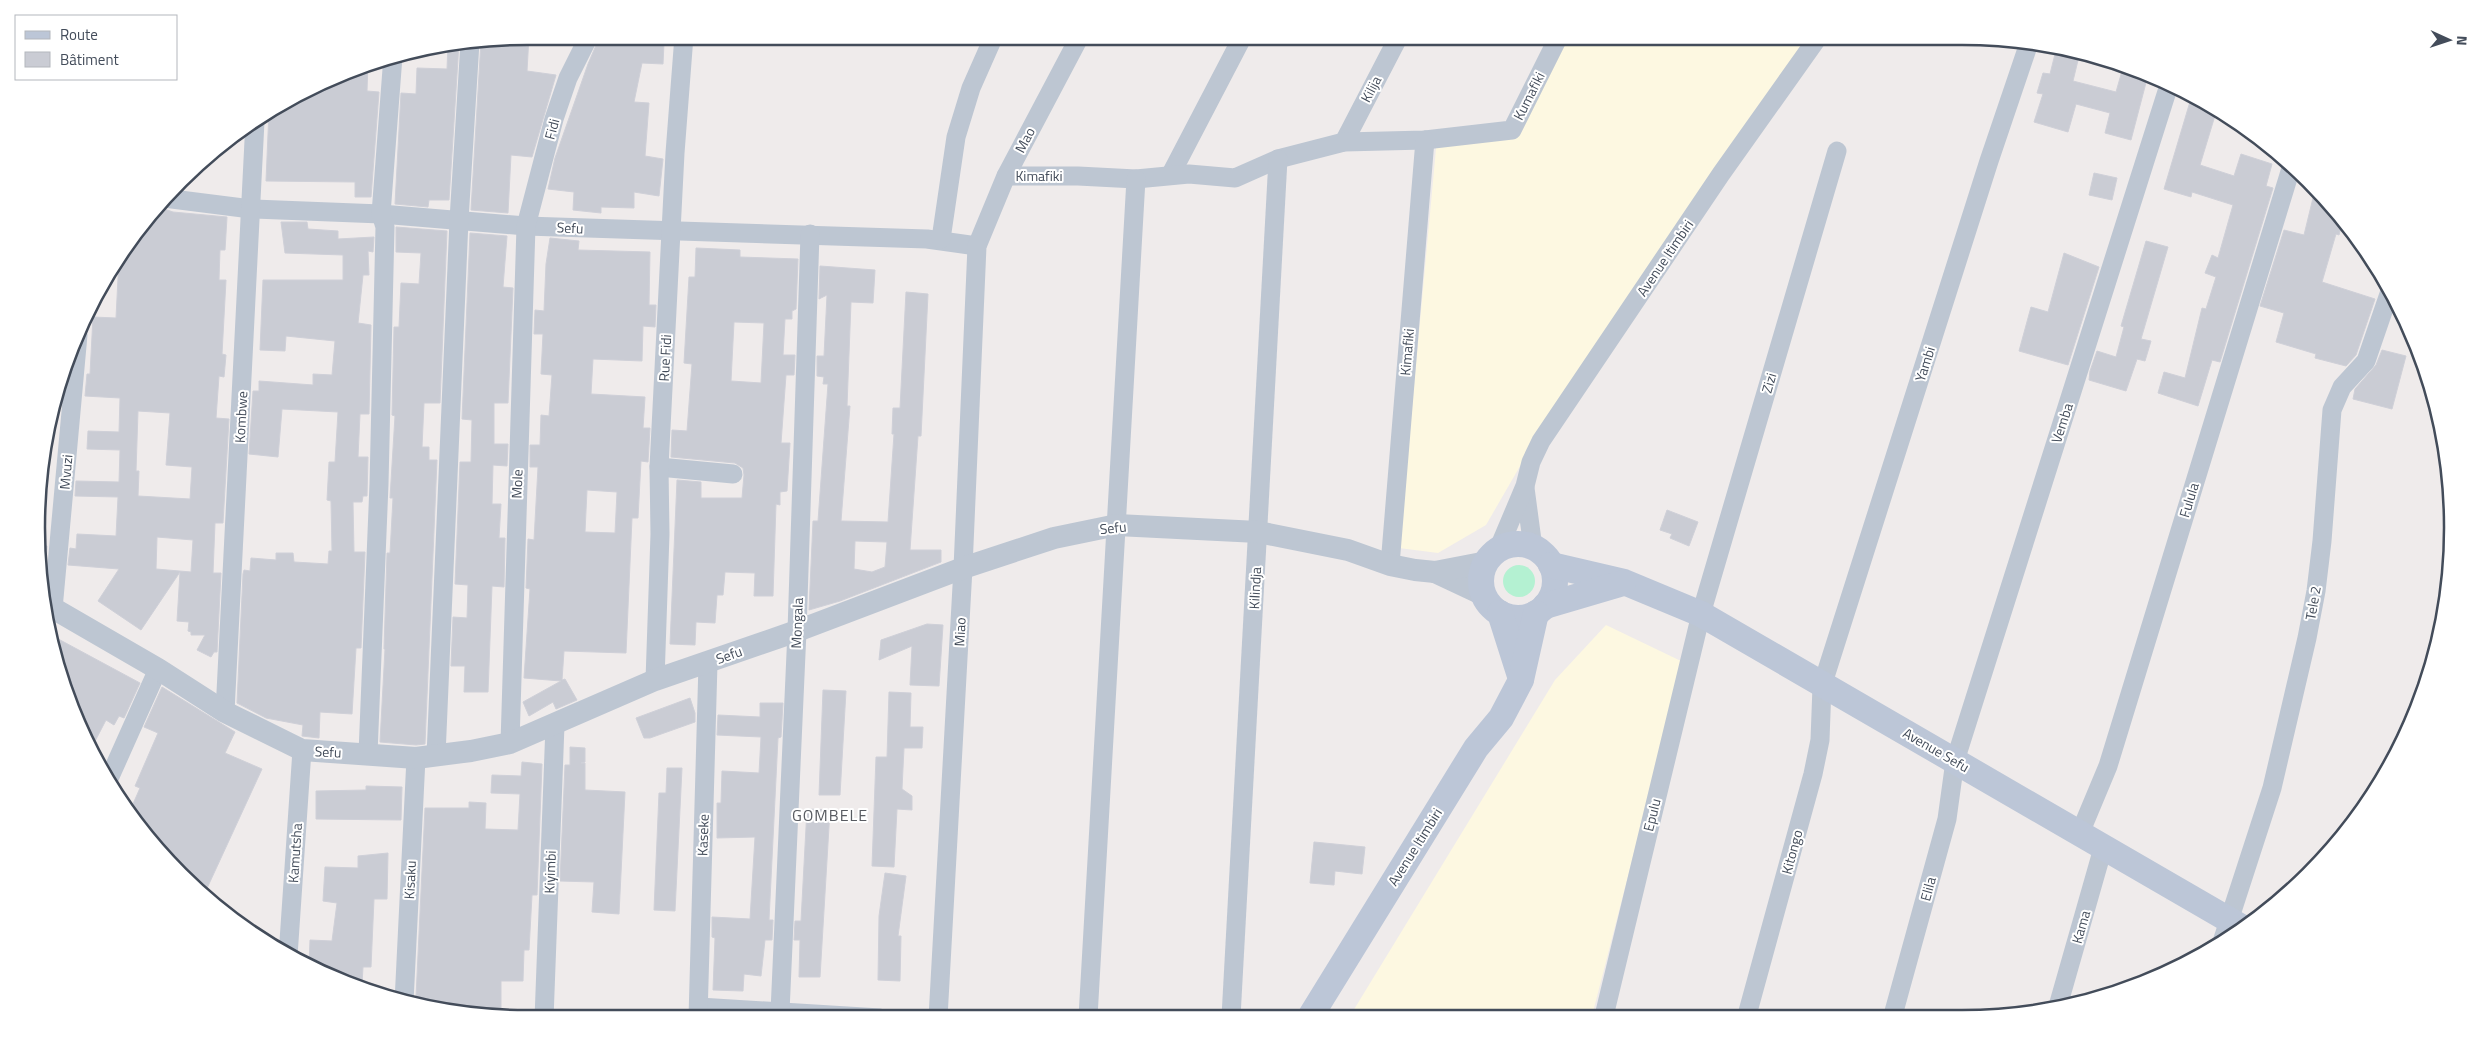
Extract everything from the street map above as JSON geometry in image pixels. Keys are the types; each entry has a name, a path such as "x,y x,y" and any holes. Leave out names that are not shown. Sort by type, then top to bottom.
{"main road":[{"path":"1521,680 1482,582 1492,556 1519,544 1542,556 1554,586 1541,609"},
{"name":"Avenue Sefu","path":"1542,556 1624,582 1701,614 1822,686 2080,833 2230,929"},
{"path":"1492,604 1518,618 1624,582"},
{"name":"Avenue Itimbiri","path":"1314,1010 1476,748 1501,718 1521,680 1541,609"}],"street":[{"name":"Fidi","path":"526,226 554,119 568,78 584,45"},
{"name":"Rue Fidi","path":"655,680 660,534 659,467 673,230 675,153 683,45"},
{"path":"942,239 956,137 971,88 990,45"},
{"name":"Mao","path":"977,246 1006,176 1075,45"},
{"path":"1172,174 1238,45"},
{"name":"Kilija","path":"1344,142 1394,45"},
{"name":"Kumafiki","path":"1512,130 1554,45"},
{"name":"Avenue Itimbiri","path":"1525,486 1531,462 1541,441 1716,182 1813,45"},
{"name":"Kisaku","path":"405,994 426,757 470,49"},
{"name":"Yambi","path":"1822,686 1983,179 2027,49"},
{"path":"368,754 379,484 385,227 381,214 392,64"},
{"name":"Vemba","path":"1956,761 2167,91"},
{"name":"Kombwe","path":"225,712 255,129"},
{"name":"Kimafiki","path":"1006,176 1078,176 1136,180 1172,174 1235,178 1278,159 1344,142 1425,140 1512,130"},
{"name":"Kimafiki","path":"1390,565 1425,140"},
{"name":"Zizi","path":"1701,614 1837,152"},
{"name":"Kilindja","path":"1230,1010 1278,159"},
{"name":"Fulula","path":"2080,833 2108,766 2289,174"},
{"path":"1088,1010 1136,180"},
{"name":"Sefu","path":"174,199 252,209 381,214 526,226 942,239 977,246"},
{"name":"Mole","path":"510,743 526,226"},
{"name":"Mongala","path":"780,1010 797,631 810,234"},
{"name":"Miao","path":"938,1010 963,568 977,246"},
{"name":"Tele 2","path":"2231,928 2272,788 2307,638 2316,591 2322,541 2332,410 2342,387 2366,361 2387,300"},
{"name":"Mvuzi","path":"50,597 75,361"},
{"path":"659,467 733,474"},
{"path":"1525,486 1542,556"},
{"path":"1435,572 1492,556 1525,486"},
{"name":"Sefu","path":"52,608 158,669 225,712 302,750 426,757 510,743 655,680 797,631 963,568 1054,538 1117,525 1258,532 1348,550 1390,565 1435,572"},
{"path":"1435,572 1492,604"},
{"name":"Epulu","path":"1605,1010 1701,614"},
{"name":"Kaseke","path":"698,1010 708,663"},
{"path":"112,773 158,669"},
{"name":"Kitongo","path":"1749,1010 1813,774 1821,733 1822,686"},
{"name":"Kiyimbi","path":"544,1010 555,725"},
{"name":"Kamutsha","path":"289,946 302,750"},
{"name":"Elila","path":"1894,1010 1947,819 1956,761"},
{"name":"Kama","path":"2060,1000 2103,848"}],"shaded area":[{"path":"1554,45 1813,45 1556,404 1486,525 1438,553 1399,548 1437,138 1512,130"},
{"path":"1606,625 1683,662 1594,1010 1354,1010 1555,680"}],"green space":[{"path":"1519,565 1530,570 1535,581 1530,592 1519,597 1508,592 1503,581 1508,570"}],"building":[{"path":"528,45 527,71 556,75 532,157 511,155 508,213 471,210 481,47"},
{"path":"596,45 664,45 663,64 642,63 634,102 649,103 645,156 663,159 659,196 634,192 634,208 601,207 601,213 573,210 574,192 548,189 555,158"},
{"path":"459,50 449,200 429,200 428,207 395,204 401,93 416,94 417,68 447,69 448,52"},
{"path":"2055,54 2078,59 2073,81 2116,92 2122,73 2146,82 2131,140 2105,133 2110,113 2076,104 2068,132 2034,122 2043,94 2037,93 2043,73 2050,74"},
{"path":"368,73 367,91 379,92 371,197 355,197 355,182 266,181 269,120 314,95"},
{"path":"2190,103 2215,117 2200,165 2234,176 2241,154 2272,164 2266,186 2273,188 2220,362 2212,360 2198,406 2158,393 2164,372 2185,378 2202,308 2206,309 2216,277 2205,273 2212,255 2218,258 2233,205 2192,192 2191,197 2164,189"},
{"path":"2094,173 2117,178 2112,200 2089,195"},
{"path":"2313,198 2340,230 2339,235 2336,234 2322,282 2375,299 2356,355 2346,366 2315,358 2316,354 2276,342 2284,313 2260,306 2284,230 2304,235"},
{"path":"165,209 173,212 227,217 225,250 220,250 219,280 226,280 222,354 226,355 224,377 219,376 216,418 229,419 223,523 215,523 213,573 221,573 217,652 214,652 211,657 197,650 205,635 191,635 191,632 188,631 189,622 177,621 180,572 141,630 98,601 119,569 68,565 70,548 76,549 77,534 116,536 118,497 75,496 76,481 119,482 120,450 87,449 88,431 119,432 120,398 85,396 87,374 90,374 93,319 94,317 116,318 118,272 126,259","holes":["138,411 170,413 166,465 192,467 190,499 138,496 139,471 136,471","157,537 193,540 191,572 156,569"]},
{"path":"281,222 307,222 308,229 338,231 338,239 374,237 373,252 368,251 369,275 363,275 358,323 371,325 369,414 360,414 358,457 368,457 367,496 363,496 362,502 353,502 354,552 365,552 361,648 356,648 352,714 320,712 319,738 302,736 303,725 266,718 237,703 243,574 244,570 250,571 251,558 276,560 276,553 293,553 294,562 328,564 329,551 332,551 331,501 327,500 329,462 335,462 338,412 282,409 278,457 249,454 253,391 259,391 259,381 313,385 313,374 332,375 335,341 286,336 285,351 260,350 263,280 343,280 343,255 285,253"},
{"path":"396,227 447,231 440,403 424,403 422,447 429,447 429,460 437,460 425,744 416,745 380,742 385,649 387,553 390,553 393,498 390,498 395,416 392,415 394,327 399,327 401,283 419,284 421,253 396,252"},
{"path":"470,233 507,236 503,287 513,288 508,403 494,403 494,444 508,444 507,466 493,465 492,504 501,504 499,538 505,538 504,587 492,586 488,692 464,692 465,666 451,666 453,617 467,618 468,585 455,584 460,462 471,462 472,420 462,419"},
{"path":"550,238 579,241 578,250 650,252 649,305 656,305 655,327 643,326 642,361 593,359 591,394 645,397 643,428 650,428 648,462 641,461 638,518 632,518 626,653 564,651 562,680 565,679 577,700 556,709 553,702 529,716 523,702 561,681 524,678 530,589 526,588 528,539 534,540 538,467 530,467 530,445 540,445 541,415 549,416 552,375 541,374 543,334 534,334 535,310 544,311 546,264","holes":["587,490 617,492 615,533 585,532"]},
{"path":"2146,241 2168,247 2141,339 2151,341 2145,361 2137,359 2126,391 2089,380 2090,371 2097,351 2116,357 2124,327 2121,326"},
{"path":"696,248 740,250 740,257 798,259 796,309 792,311 792,319 785,319 783,355 795,355 794,375 786,375 781,443 790,443 787,491 780,492 780,505 776,504 773,596 754,596 755,573 725,572 723,595 717,595 715,623 696,622 695,645 670,644 677,480 701,482 701,498 742,498 744,475 743,468 735,463 671,457 672,430 687,431 692,364 684,363 689,277 695,277","holes":["734,322 764,323 761,383 731,381"]},
{"path":"2064,253 2099,267 2068,365 2019,351 2031,307 2048,312"},
{"path":"820,266 875,270 873,303 851,302 847,406 850,406 841,521 888,522 894,434 892,434 893,408 900,408 906,292 928,294 921,436 918,436 910,550 941,550 941,562 840,601 809,610 813,521 818,521 828,384 823,384 824,377 817,376 817,356 824,356 827,295 819,299","holes":["855,541 887,542 885,567 872,572 854,569"]},
{"path":"2382,350 2406,356 2392,409 2353,399 2355,389 2376,365"},
{"path":"1667,510 1698,522 1689,546 1670,538 1672,534 1660,530"},
{"path":"927,624 943,625 939,686 910,685 912,646 879,660 881,640"},
{"path":"58,639 140,683 124,718 119,716 114,725 106,720 95,741 71,683"},
{"path":"162,687 235,732 225,753 262,769 207,888 165,846 133,805 140,788 135,786 158,733 144,727"},
{"path":"823,690 846,691 840,795 819,795"},
{"path":"889,692 911,693 910,727 923,727 922,748 904,748 902,789 912,796 912,810 897,809 894,867 872,866 876,757 887,757"},
{"path":"690,698 695,713 695,722 650,738 644,738 636,718"},
{"path":"760,703 783,703 781,737 778,738 769,920 773,920 772,940 765,940 761,976 744,974 743,991 713,990 715,938 712,937 712,917 750,919 755,837 717,838 717,803 721,803 722,771 759,773 761,737 717,735 718,715 760,717"},
{"path":"570,747 585,748 585,762 581,763 585,763 585,790 625,792 619,914 592,912 594,882 560,881 565,765 570,765"},
{"path":"522,762 542,764 537,895 532,895 529,950 524,950 523,981 501,981 501,1009 465,1006 416,997 425,808 469,808 469,802 486,803 485,829 518,830 520,794 491,793 492,775 521,776"},
{"path":"667,768 682,768 675,911 654,910 659,793 666,793"},
{"path":"366,786 402,787 401,820 316,819 316,791 366,790"},
{"path":"807,809 830,810 820,977 799,977 800,940 794,940 795,921 801,921"},
{"path":"1314,842 1365,847 1362,874 1335,871 1334,885 1310,883"},
{"path":"388,853 387,899 374,899 371,967 363,967 362,980 309,957 310,940 332,941 337,903 323,901 325,867 358,868 358,856"},
{"path":"885,873 906,876 898,936 901,936 900,981 878,980 879,916"}],"district":[{"name":"GOMBELE","path":"830,815"}]}
